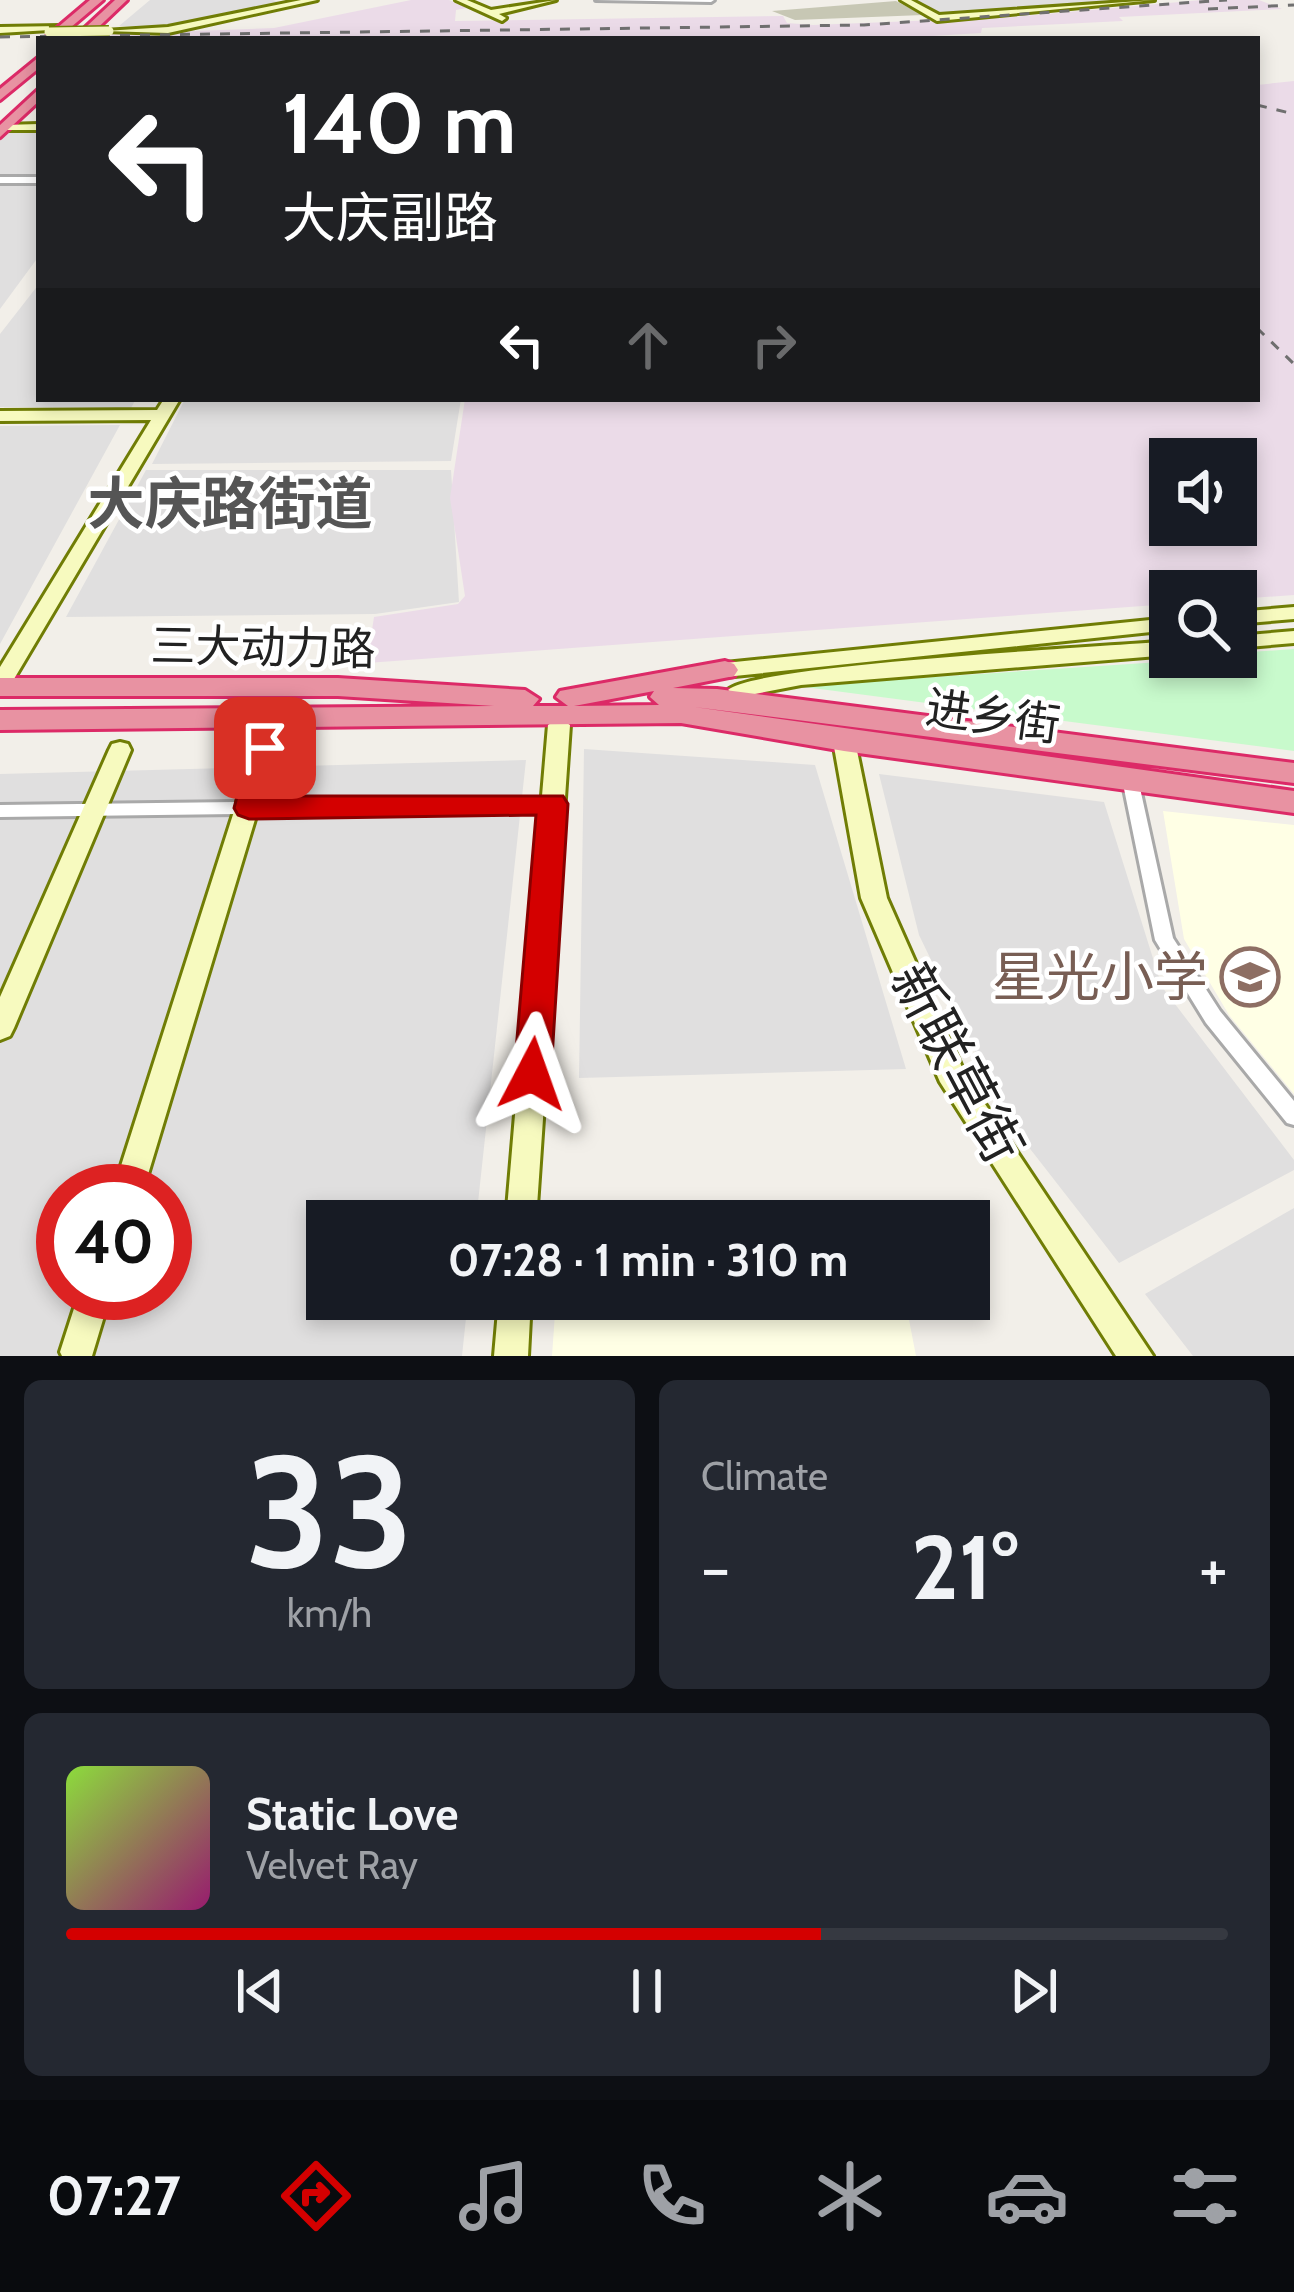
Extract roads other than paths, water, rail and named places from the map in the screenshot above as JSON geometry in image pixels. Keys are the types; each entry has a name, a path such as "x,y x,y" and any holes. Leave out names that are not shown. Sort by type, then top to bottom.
{"highway":[{"path":"96,36 133,0"},
{"path":"55,34 109,1"},
{"path":"81,36 109,1"},
{"path":"0,83 36,52"},
{"path":"0,96 36,64"},
{"path":"2,125 36,81"},
{"path":"2,125 36,96"},
{"name":"三大动力路","path":"0,686 338,687 525,699"},
{"path":"0,702 49,710 680,714 727,686"},
{"name":"进乡街","path":"525,699 727,686 1294,773"},
{"path":"0,720 49,710 525,699"},
{"name":"三大动力路","path":"0,737 559,725 680,714"},
{"name":"进乡街","path":"680,714 1294,802"}],"main road":[{"path":"460,0 502,18"},
{"path":"490,13 552,0"},
{"path":"905,0 937,18 1150,0"},
{"path":"0,31 172,30 299,1"},
{"path":"2,125 36,128"},
{"path":"0,416 168,407"},
{"path":"0,686 168,407"},
{"path":"1257,616 1294,613"},
{"path":"727,686 1149,627"},
{"path":"1257,640 1294,637"},
{"path":"727,686 1149,650"},
{"path":"523,1200 559,725"},
{"path":"137,1164 270,733"},
{"name":"新联草街","path":"844,741 874,898 954,1082 1136,1356"},
{"path":"0,1028 120,750"},
{"path":"77,1352 87,1320"},
{"path":"511,1356 514,1320"}],"street":[{"path":"601,17 600,0 711,0"},
{"path":"0,180 36,180"},
{"path":"1130,779 1164,940 1213,1017 1294,1116"},
{"path":"0,811 553,804"}],"railway":[{"path":"72,36 864,25 1227,0"},
{"path":"1208,9 1294,5"},
{"path":"0,37 36,36"},
{"path":"1260,106 1294,114"},
{"path":"1260,331 1294,364"}],"place":[{"name":"星光小学","path":"1250,977"}],"district":[{"name":"大庆路街道","path":"230,503"}]}
